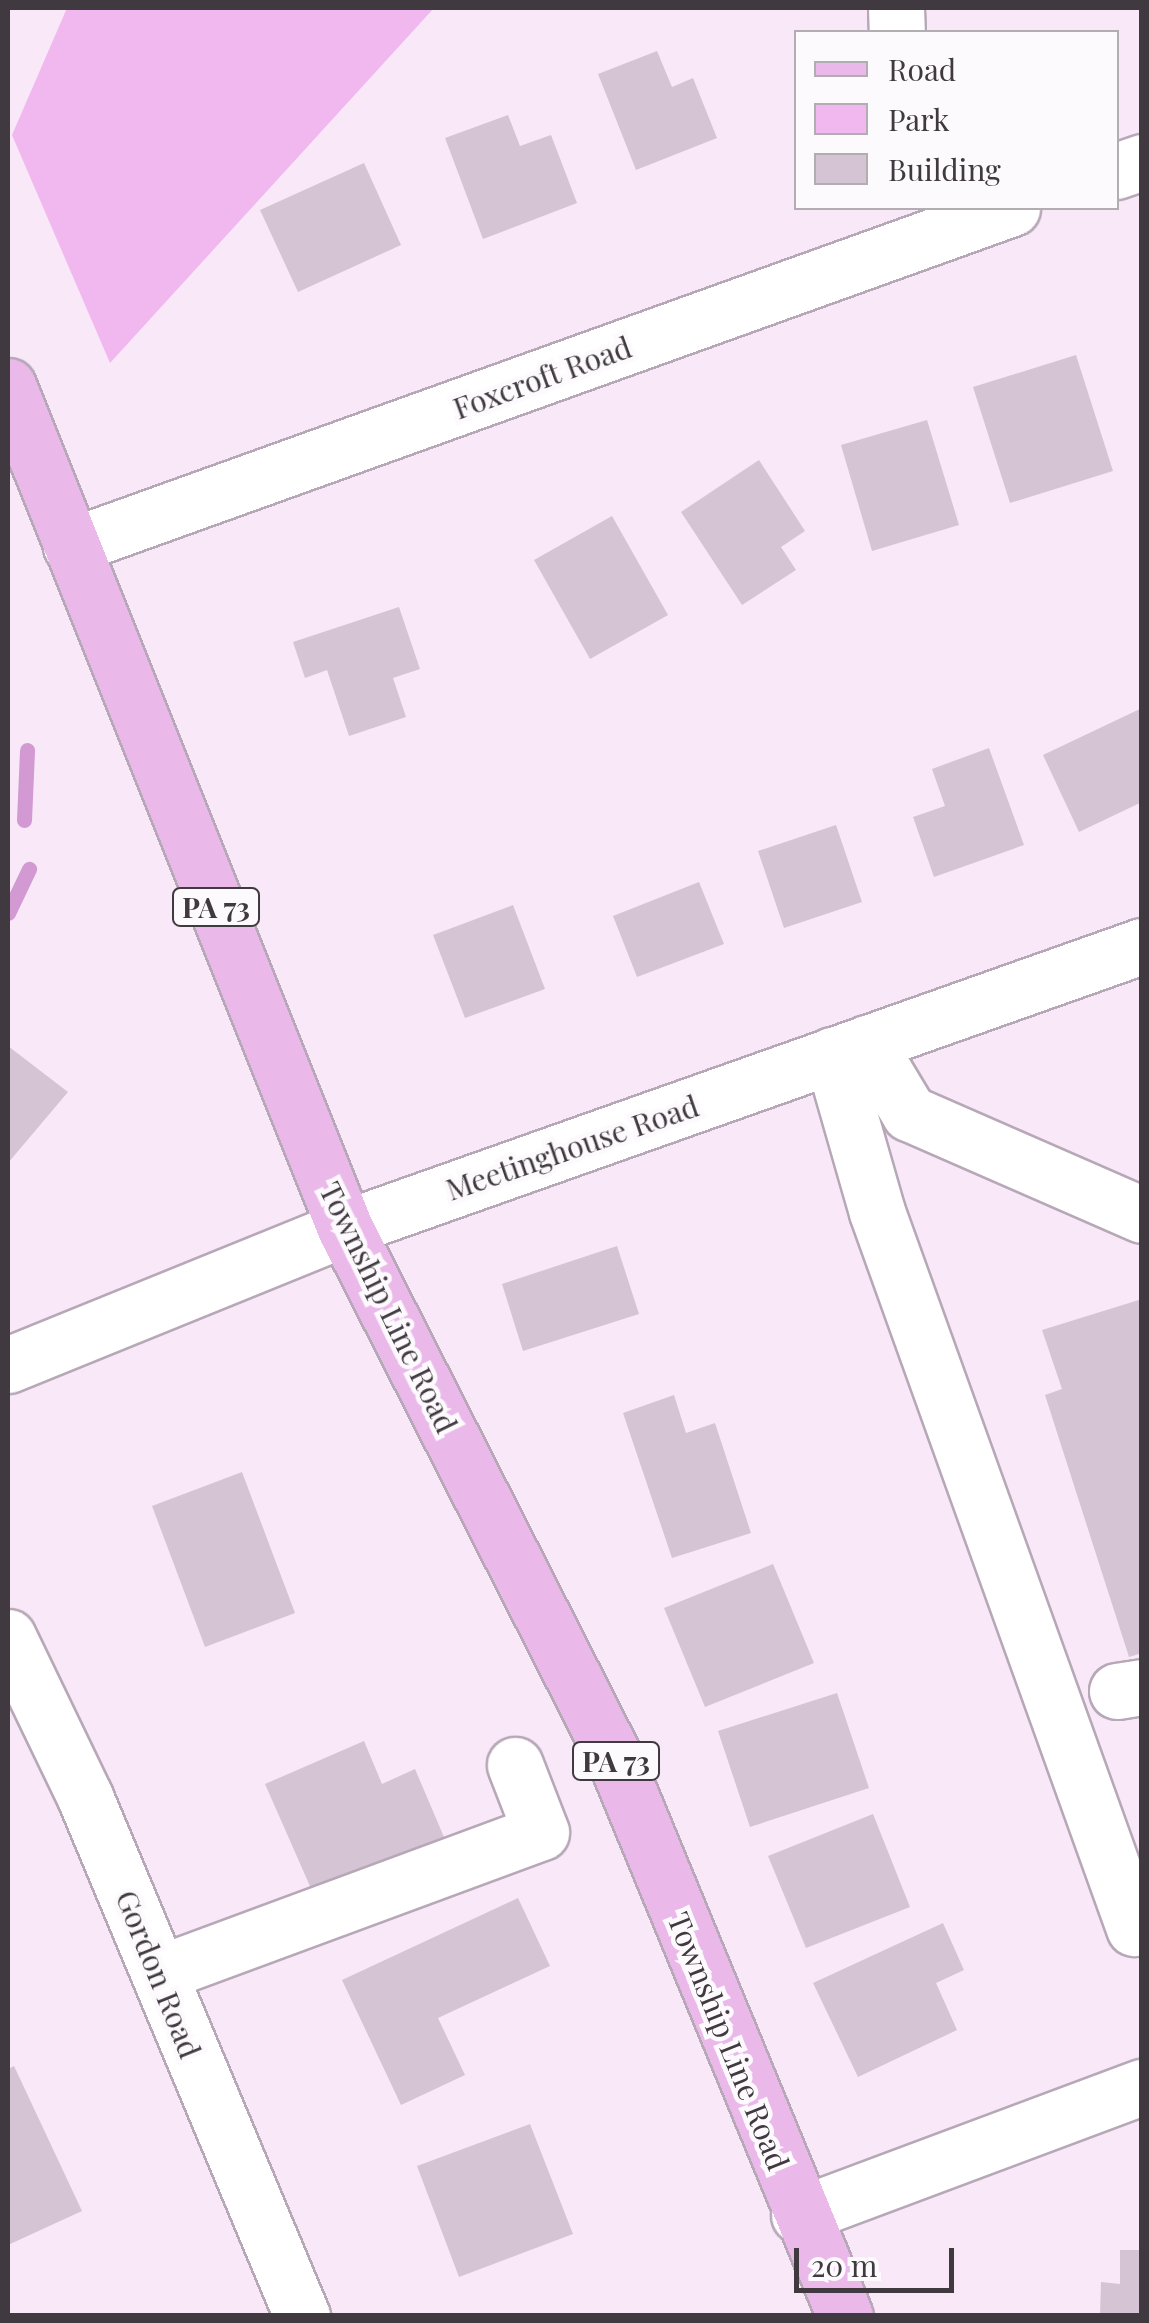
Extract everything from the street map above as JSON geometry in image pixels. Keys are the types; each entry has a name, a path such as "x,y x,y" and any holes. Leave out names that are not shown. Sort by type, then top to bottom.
{"main road":[{"name":"Township Line Road","path":"8,386 346,1228 616,1760 800,2215 845,2316"},
{"name":"Township Line Road","path":"800,2215 828,2316"}],"street":[{"name":"Foxcroft Road","path":"71,546 904,227 1001,210"},
{"name":"Meetinghouse Road","path":"8,1364 346,1228 1142,946"},
{"path":"850,1049 908,1112 1142,1215"},
{"path":"850,1049 877,1212 1134,1928"},
{"name":"Gordon Road","path":"8,1637 160,1973 302,2316"},
{"path":"160,1973 540,1832 515,1765"},
{"path":"800,2215 1142,2087"}],"green space":[{"path":"67,8 434,8 110,363 12,135"}],"building":[{"path":"657,51 672,87 693,78 717,138 636,170 598,74"},
{"path":"508,115 520,146 551,135 577,203 483,239 445,138"},
{"path":"364,163 401,245 298,292 260,210"},
{"path":"1076,355 1113,471 1010,503 973,387"},
{"path":"927,420 959,525 872,551 841,445"},
{"path":"759,460 805,531 781,547 796,570 742,605 681,512"},
{"path":"612,516 668,615 590,659 534,560"},
{"path":"399,607 420,669 393,678 406,717 349,736 327,670 305,678 293,642"},
{"path":"1142,708 1142,802 1079,832 1043,755"},
{"path":"989,748 1024,845 934,877 913,817 945,806 932,769"},
{"path":"836,825 862,902 784,928 758,851"},
{"path":"699,882 724,944 637,977 613,916"},
{"path":"513,905 545,989 465,1018 433,935"},
{"path":"8,1046 68,1092 8,1163"},
{"path":"617,1246 639,1314 523,1351 502,1284"},
{"path":"1142,1299 1142,1653 1129,1657 1045,1395 1062,1389 1042,1330"},
{"path":"674,1395 686,1433 715,1423 751,1533 672,1558 623,1413"},
{"path":"242,1472 295,1613 205,1647 152,1506"},
{"path":"773,1564 814,1663 705,1707 664,1608"},
{"path":"837,1693 869,1788 750,1827 718,1731"},
{"path":"364,1741 382,1784 415,1769 444,1837 313,1893 265,1784"},
{"path":"873,1814 910,1907 806,1948 768,1856"},
{"path":"518,1898 550,1966 438,2018 465,2075 401,2105 342,1980"},
{"path":"943,1923 964,1970 936,1983 957,2030 858,2077 813,1983"},
{"path":"14,2066 82,2211 8,2245 8,2069"},
{"path":"530,2124 573,2234 459,2277 417,2166"},
{"path":"1120,2250 1142,2250 1142,2316 1100,2316 1101,2282 1120,2284"}],"waterway":[{"path":"24,820 27,750"},
{"path":"8,913 29,869"}]}
